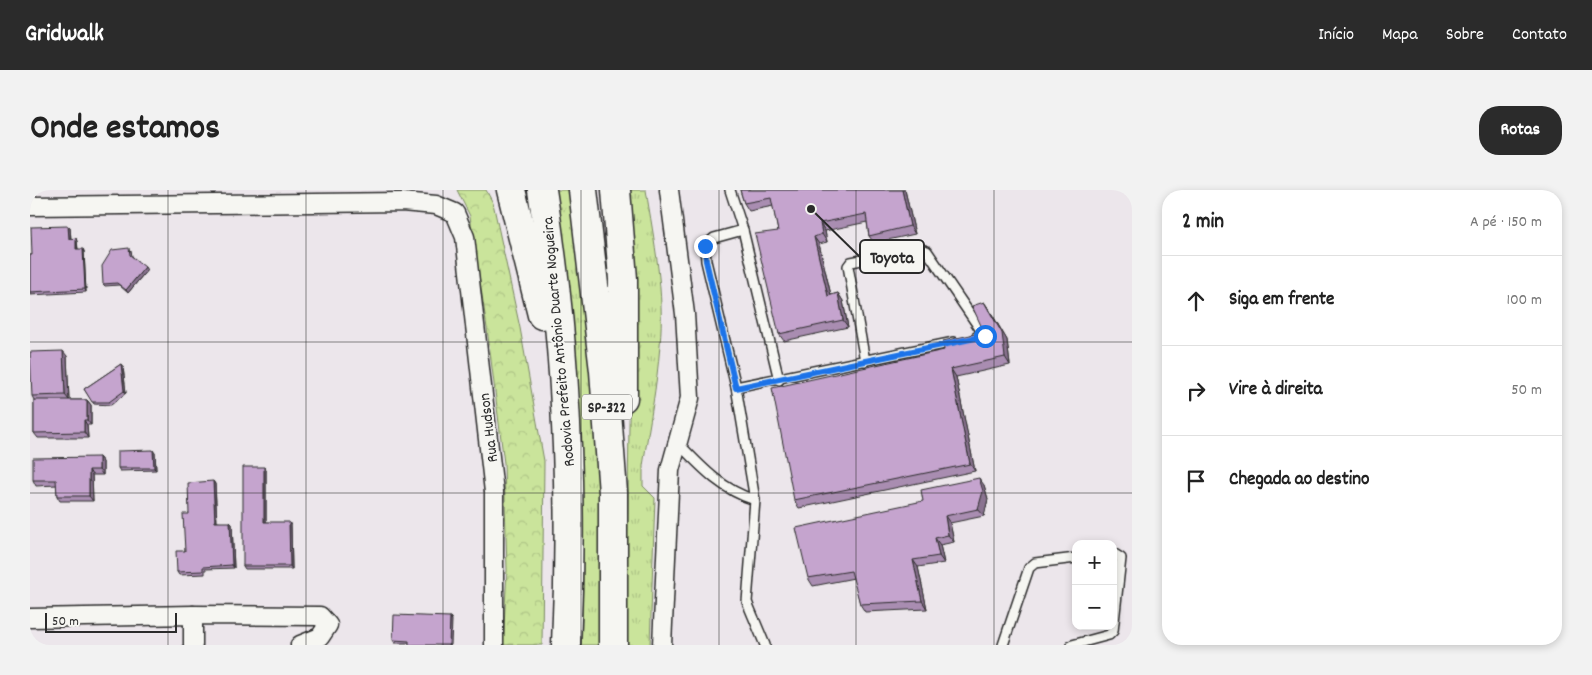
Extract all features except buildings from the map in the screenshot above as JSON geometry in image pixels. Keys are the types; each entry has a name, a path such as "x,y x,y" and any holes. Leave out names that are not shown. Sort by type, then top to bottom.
{"highway":[{"path":"511,190 541,310 568,474"},
{"name":"Rodovia Prefeito Antônio Duarte Nogueira","path":"542,190 561,349 568,474 566,645"},
{"name":"SP-322","path":"582,190 604,370 613,493 614,635"},
{"path":"614,635 623,468 623,279 616,190"}],"street":[{"path":"662,645 670,470 690,398 685,314 669,190"},
{"path":"30,206 178,196"},
{"name":"Rua Hudson","path":"178,196 402,202 436,205 455,213 465,237 494,492 494,645"},
{"path":"30,618 193,615 320,616 328,625 320,637 300,645"},
{"path":"193,615 193,645"}],"lane":[{"path":"730,190 743,230 779,380"},
{"path":"743,230 714,238 705,246 706,261 736,388 754,500 747,602 765,645"},
{"path":"736,388 985,336 927,251 921,249 851,262 848,266 865,361"},
{"path":"677,443 712,478 740,496 754,500"},
{"path":"1072,645 1109,635 1113,631 1121,558 1117,556"},
{"path":"1003,645 1029,568 1035,563 1072,558"}],"green space":[{"path":"457,190 486,190 493,203 520,328 544,461 542,645 503,645 507,570 504,463 487,328 470,216"},
{"path":"556,190 574,190 600,466 602,645 581,645 583,560 579,428 570,309"},
{"path":"625,190 646,190 660,287 661,326 659,360 643,466 643,486 655,498 650,645 626,645 630,354"}],"place":[{"name":"Toyota","path":"811,209"}],"route":[{"path":"705,246 706,261 736,388 985,336"}]}
